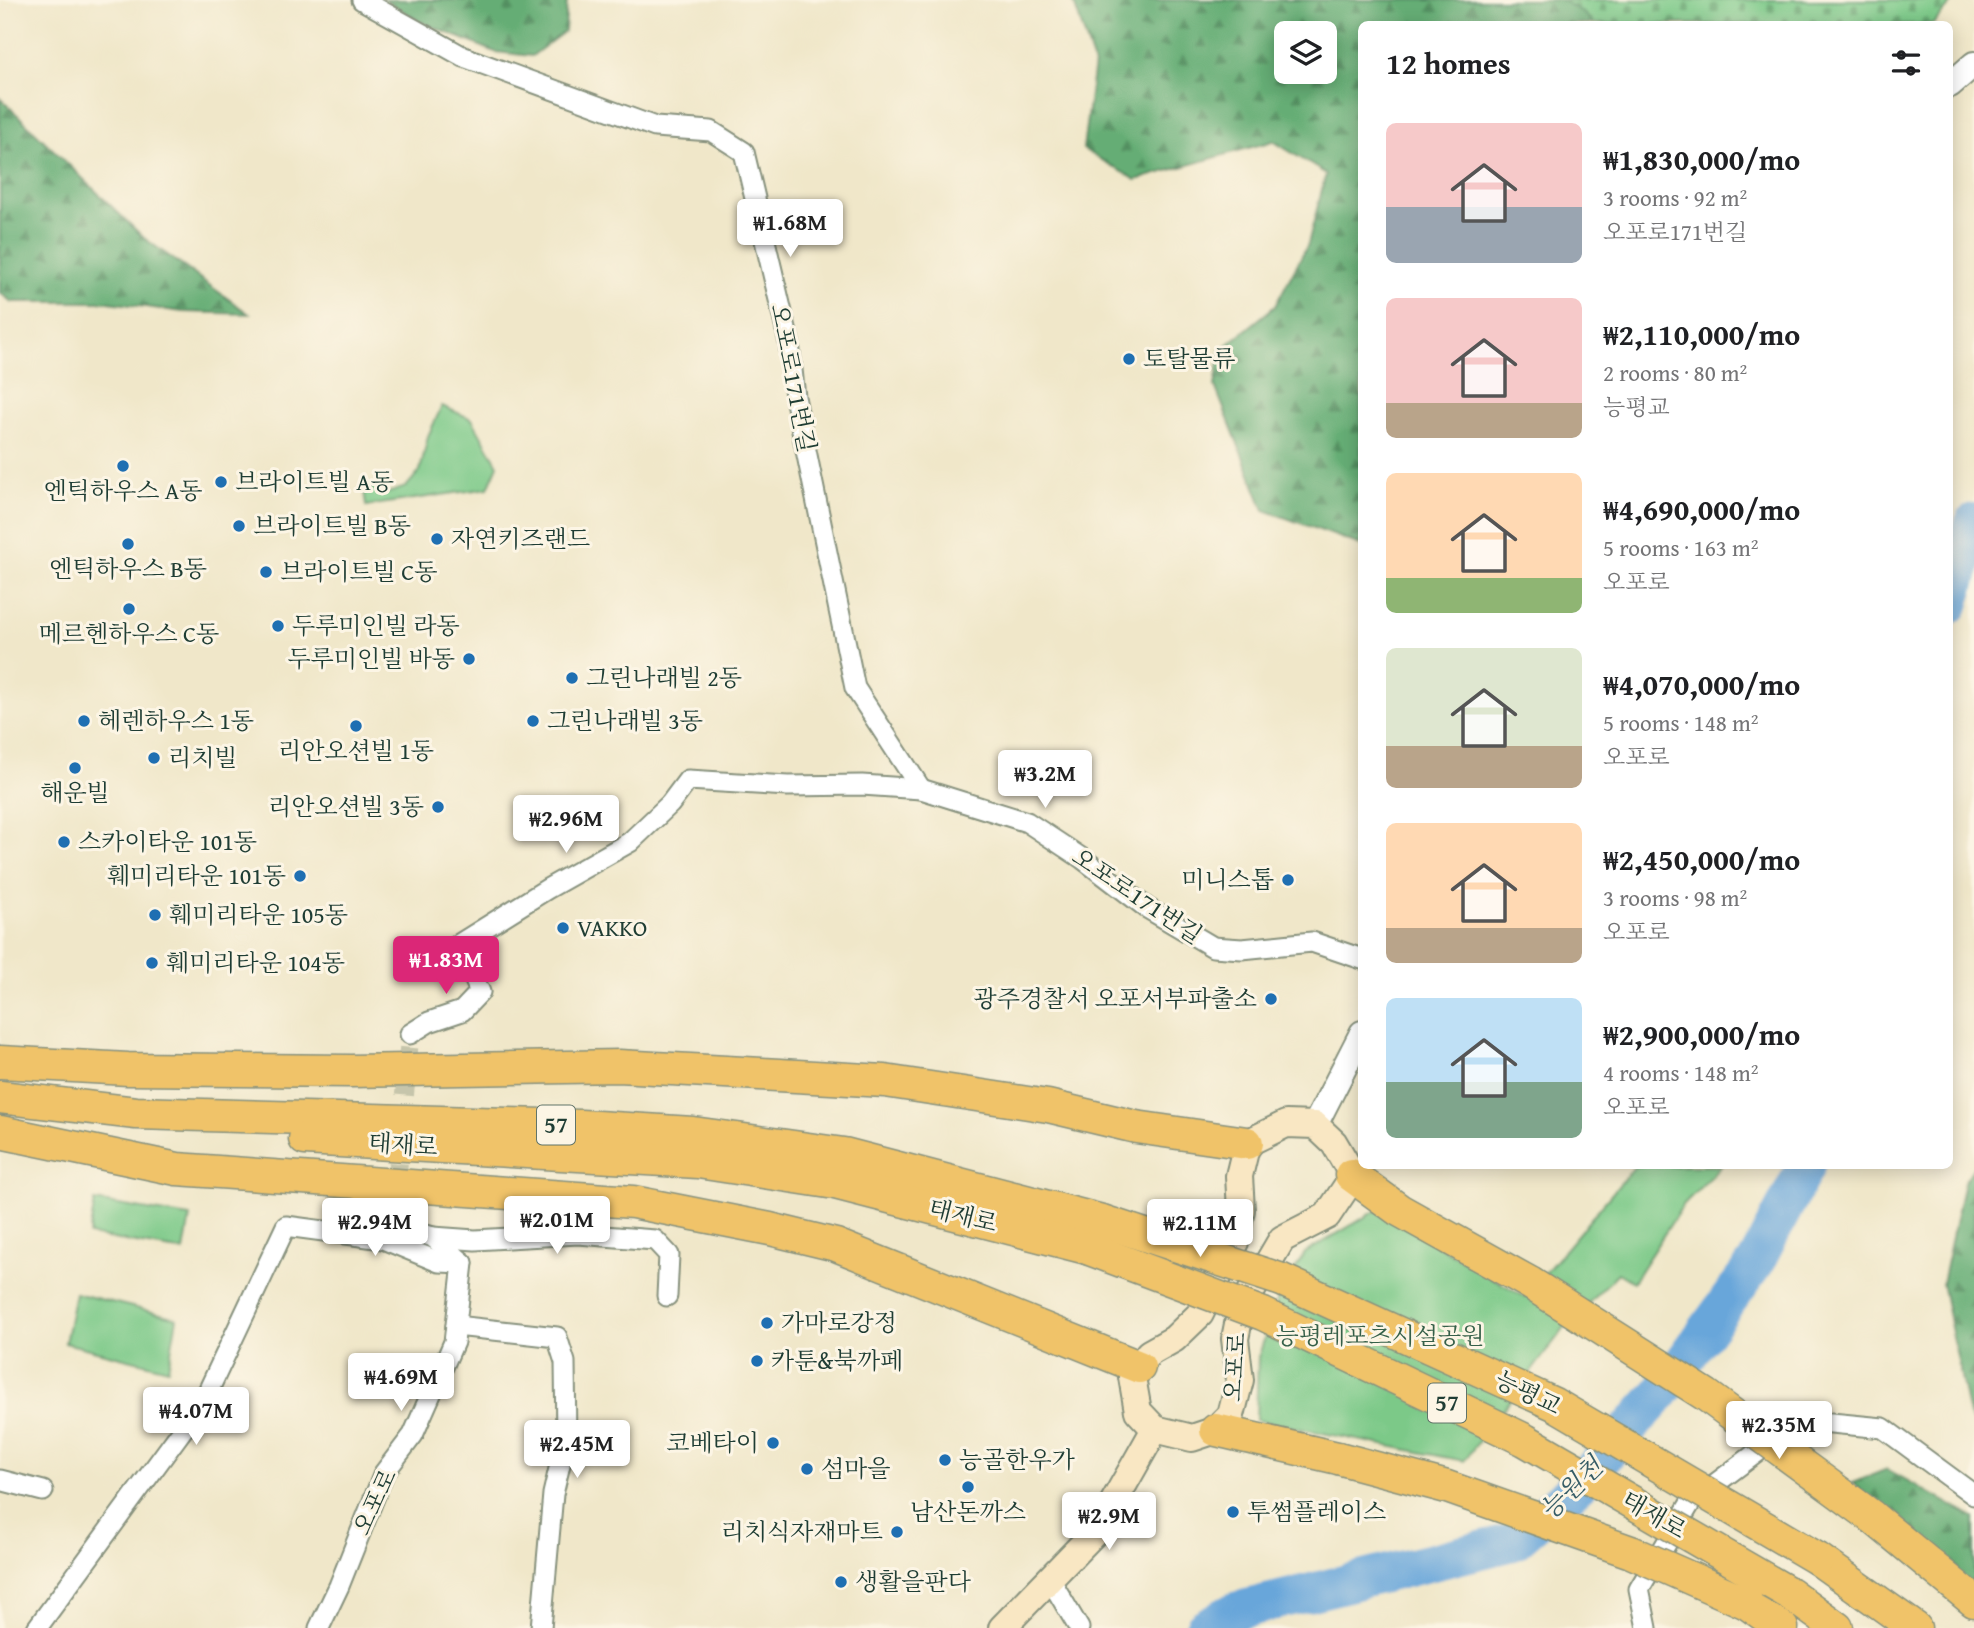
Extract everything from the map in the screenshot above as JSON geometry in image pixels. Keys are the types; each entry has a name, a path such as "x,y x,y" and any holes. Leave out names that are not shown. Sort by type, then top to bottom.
{"highway":[{"path":"0,1062 128,1069 351,1071 619,1066 872,1080 1048,1106 1136,1127 1247,1143"},
{"name":"태재로","path":"0,1097 136,1113 567,1125 694,1133 844,1154 1095,1234 1525,1440 1789,1593 1837,1628"},
{"name":"태재로","path":"0,1115 130,1128 698,1162 835,1183 1095,1234"},
{"path":"0,1132 177,1169 633,1202 770,1229 836,1245 1139,1367"},
{"path":"1351,1175 1399,1210 1530,1283 1706,1395 1871,1516 1974,1601"},
{"name":"능평교","path":"1095,1234 1282,1280 1555,1404 1818,1559 1916,1628"},
{"path":"1216,1430 1447,1486 1631,1552 1746,1603 1782,1628"}],"main road":[{"path":"1247,1143 1286,1124 1315,1125 1334,1143 1351,1175"},
{"name":"오포로","path":"1139,1367 1149,1353 1174,1339 1200,1314 1235,1242 1241,1210 1239,1176 1247,1143"},
{"name":"오포로","path":"1155,1429 1192,1438 1216,1430 1231,1415 1240,1380 1235,1339 1241,1309 1282,1239 1327,1216 1351,1175"},
{"path":"1002,1628 1100,1528 1155,1429 1138,1411 1132,1377 1139,1367"}],"street":[{"name":"오포로171번길","path":"362,0 464,57 655,127 711,131 744,152 789,342 795,397 855,688 922,789"},
{"path":"1953,82 1974,64"},
{"name":"오포로171번길","path":"410,1034 429,1022 462,1012 480,992 459,944 630,842 670,804 688,780 788,786 862,785 922,789 1027,822 1083,859 1147,908 1213,947 1242,949 1312,942 1358,959"},
{"path":"1315,1125 1358,1041"},
{"path":"394,1211 410,1230 433,1237 475,1240 578,1234 655,1240 669,1255 667,1296"},
{"path":"37,1628 203,1402 286,1226 383,1238 439,1262 463,1263"},
{"path":"433,1237 463,1263"},
{"name":"오포로","path":"318,1628 339,1586 384,1473 413,1435 454,1342 463,1263"},
{"path":"456,1326 556,1337 565,1362 566,1439 552,1494 541,1628"},
{"path":"1647,1628 1639,1589 1691,1502 1800,1420 1883,1428 1974,1495"},
{"path":"0,1480 43,1491"},
{"path":"1050,1579 1079,1628"}],"green space":[{"path":"385,0 567,0 565,31 532,56 495,52 421,22"},
{"path":"1073,0 1562,0 1591,21 1358,21 1358,544 1264,510 1215,386 1221,350 1275,306 1308,244 1326,174 1273,141 1136,180 1083,149 1094,63"},
{"path":"1562,0 1955,0 1936,21 1591,21"},
{"path":"0,98 144,238 249,314 183,312 109,302 12,302 0,293"},
{"path":"442,406 472,419 498,465 488,488 366,506 363,483 385,494 406,487 420,471 428,436"},
{"path":"1974,1167 1974,1424 1969,1416 1942,1283 1964,1182"},
{"name":"능평레포츠시설공원","path":"1632,1169 1718,1169 1683,1205 1633,1282 1618,1273 1565,1327 1464,1461 1256,1420 1258,1358 1277,1301 1305,1253 1377,1210 1525,1297"},
{"path":"95,1201 190,1217 184,1251 89,1235"},
{"path":"75,1293 177,1318 168,1369 65,1343"},
{"path":"1887,1469 1974,1518 1974,1590 1852,1483"}],"waterway":[{"name":"능원천","path":"1953,595 1974,522"},
{"name":"능원천","path":"1204,1628 1235,1611 1513,1542 1579,1484 1660,1394 1756,1262 1804,1169"}],"tunnel":[{"path":"394,1211 410,1034"}],"place":[{"name":"토탈물류","path":"1129,359"},
{"name":"엔틱하우스 A동","path":"123,466"},
{"name":"브라이트빌 A동","path":"221,482"},
{"name":"브라이트빌 B동","path":"239,526"},
{"name":"자연키즈랜드","path":"437,539"},
{"name":"엔틱하우스 B동","path":"128,544"},
{"name":"브라이트빌 C동","path":"266,572"},
{"name":"메르헨하우스 C동","path":"129,609"},
{"name":"두루미인빌 라동","path":"278,626"},
{"name":"두루미인빌 바동","path":"469,659"},
{"name":"그린나래빌 2동","path":"572,678"},
{"name":"헤렌하우스 1동","path":"84,721"},
{"name":"그린나래빌 3동","path":"533,721"},
{"name":"리안오션빌 1동","path":"356,726"},
{"name":"리치빌","path":"154,758"},
{"name":"해운빌","path":"75,768"},
{"name":"리안오션빌 3동","path":"438,807"},
{"name":"스카이타운 101동","path":"64,842"},
{"name":"훼미리타운 101동","path":"300,876"},
{"name":"미니스톱","path":"1288,880"},
{"name":"훼미리타운 105동","path":"155,915"},
{"name":"VAKKO","path":"563,928"},
{"name":"훼미리타운 104동","path":"152,963"},
{"name":"광주경찰서 오포서부파출소","path":"1271,999"},
{"name":"가마로강정","path":"767,1323"},
{"name":"카툰&북까페","path":"757,1361"},
{"name":"코베타이","path":"773,1443"},
{"name":"능골한우가","path":"945,1460"},
{"name":"섬마을","path":"807,1469"},
{"name":"남산돈까스","path":"968,1487"},
{"name":"투썸플레이스","path":"1233,1512"},
{"name":"리치식자재마트","path":"897,1532"},
{"name":"생활을판다","path":"841,1582"}]}
